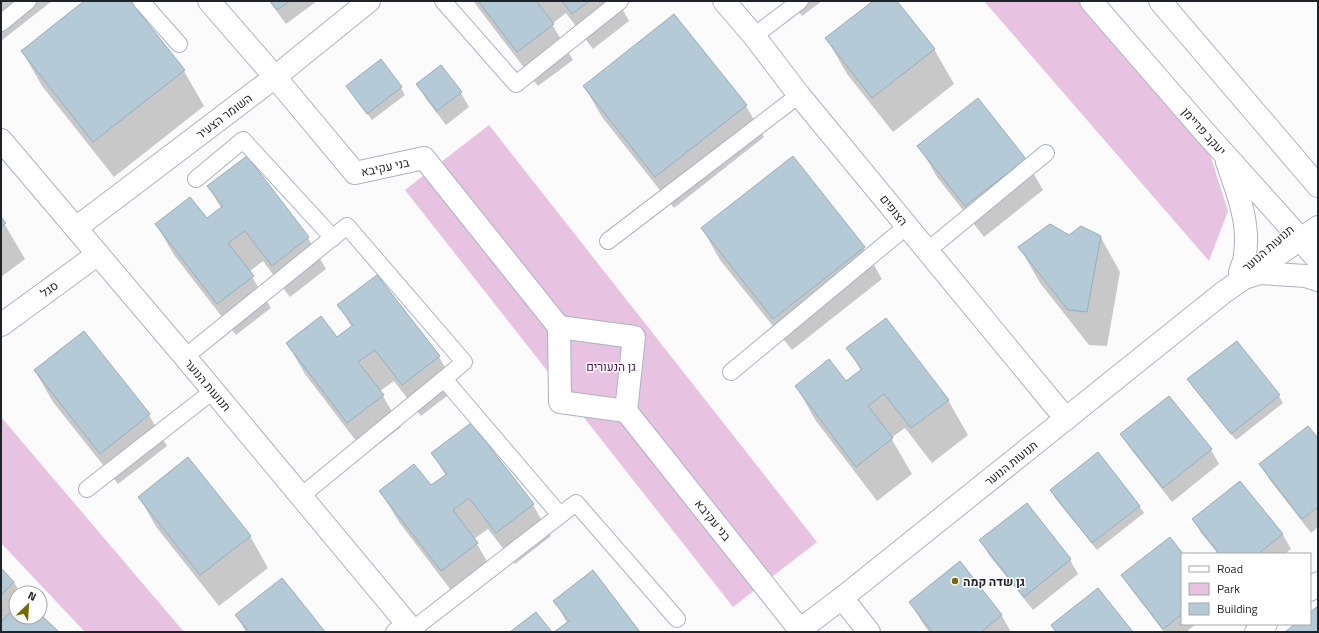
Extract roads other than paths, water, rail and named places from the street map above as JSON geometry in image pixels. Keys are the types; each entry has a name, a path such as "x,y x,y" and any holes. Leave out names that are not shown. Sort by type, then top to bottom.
{"street":[{"name":"בני עקיבא","path":"209,1 355,173 424,158 559,328"},
{"name":"השומר הצעיר","path":"76,228 275,77 369,1"},
{"name":"הצופים","path":"724,1 754,36 799,95 1066,419"},
{"name":"יעקב פריימן","path":"1091,1 1223,152 1303,231 1318,260"},
{"path":"1160,1 1318,186"},
{"name":"תנועות הנוער","path":"1,140 301,496 406,629"},
{"path":"1223,152 1236,188 1246,231 1242,275 1260,273 1306,276 1318,280"},
{"name":"תנועות הנוער","path":"799,631 1224,292 1279,236 1303,231 1309,215 1318,211"},
{"name":"סגל","path":"1,325 98,254"},
{"path":"559,328 634,337 626,411 560,402 559,328"},
{"name":"בני עקיבא","path":"626,411 799,631"},
{"path":"842,598 869,632"},
{"path":"1256,632 1265,625"}],"lane":[{"path":"1,23 28,1"},
{"path":"141,1 179,44"},
{"path":"443,1 516,84 620,1"},
{"path":"754,36 800,1"},
{"path":"608,241 799,95"},
{"path":"196,179 243,140 333,238"},
{"path":"927,251 1046,153"},
{"path":"184,357 347,226 464,362 301,496"},
{"path":"732,372 907,226"},
{"path":"444,379 560,514"},
{"path":"87,489 213,391"},
{"path":"406,629 576,502 677,619"}],"place":[{"name":"גן שדה קמה","path":"955,581"}],"park label":[{"name":"גן הנעורים","path":"611,366"}]}
